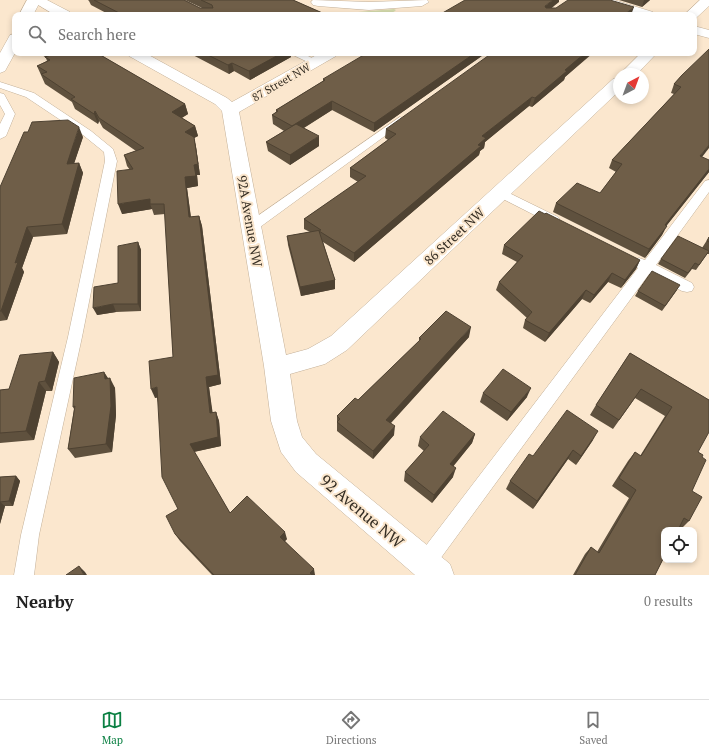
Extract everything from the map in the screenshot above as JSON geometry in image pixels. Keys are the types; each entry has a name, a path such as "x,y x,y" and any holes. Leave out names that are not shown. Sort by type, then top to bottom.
{"street":[{"path":"28,12 34,0"},
{"path":"38,0 60,12"},
{"path":"600,0 638,12"},
{"path":"694,12 708,0"},
{"path":"315,1 369,6 424,1"},
{"path":"315,1 342,12"},
{"path":"404,12 424,1"},
{"path":"697,31 709,34"},
{"path":"0,68 12,44"},
{"path":"139,56 221,101 230,110"},
{"name":"87 Street NW","path":"230,110 326,56"},
{"path":"634,68 647,56"},
{"name":"86 Street NW","path":"276,366 298,364 320,356 339,343 613,88"},
{"name":"92A Avenue NW","path":"230,110 276,366 284,421 290,443"},
{"name":"92 Avenue NW","path":"290,443 306,463 432,569"}],"lane":[{"path":"301,56 315,62"},
{"path":"0,85 30,95 87,133 109,151 111,161 75,337 30,535 24,575"},
{"path":"0,96 10,114 0,136"},
{"path":"251,227 411,113"},
{"path":"432,569 647,267 709,184"},
{"path":"501,193 562,224"},
{"path":"626,256 687,287"}],"green space":[{"path":"394,9 396,10 393,12 358,12"}],"building":[{"path":"94,0 184,0 200,8 213,8 212,5 201,0 293,0 320,12 117,12"},
{"path":"465,0 553,0 545,6 546,8 556,8 568,0 610,0 634,7 628,12 444,12"},
{"path":"709,49 709,145 700,156 709,160 709,169 665,225 667,226 649,249 556,203 577,183 600,193 622,164 612,160 681,87 674,84"},
{"path":"102,56 185,104 172,112 195,126 185,132 194,137 198,164 194,165 196,176 185,177 189,217 199,216 218,375 206,377 210,413 216,412 218,437 190,444 230,513 247,496 285,532 280,537 314,569 310,573 312,575 214,575 175,534 166,516 178,509 162,477 157,387 151,389 149,361 173,357 164,204 150,204 150,199 118,204 117,171 133,169 124,155 144,148 99,118 95,111 94,114 71,99 75,97 41,74 47,72 37,66 50,60 45,57"},
{"path":"210,56 276,56 249,71 232,63 228,65"},
{"path":"362,56 471,56 374,123 332,101 292,126 272,115 278,111 276,110 325,80 323,79"},
{"path":"488,56 581,56 565,70 567,71 535,98 532,97 482,136 486,138 478,145 481,146 354,253 319,231 335,280 300,287 287,236 321,230 304,219 366,176 350,168 396,134 386,129"},
{"path":"68,120 79,127 67,164 79,163 62,224 27,227 15,263 18,262 0,311 0,187 24,132 28,132 32,122"},
{"path":"296,124 319,136 290,155 266,142"},
{"path":"539,211 545,214 546,213 640,260 625,280 612,273 594,295 586,290 549,333 525,320 532,312 499,282 523,256 504,245"},
{"path":"678,236 709,251 699,265 695,263 688,273 661,259"},
{"path":"138,242 138,304 113,304 93,308 94,287 118,283 118,246"},
{"path":"652,271 680,285 665,306 638,291"},
{"path":"446,311 471,327 386,420 395,426 373,451 337,422 340,419 337,416 355,398 358,400 421,339 419,338"},
{"path":"53,352 45,381 39,382 26,431 0,433 0,390 9,389 20,355"},
{"path":"630,353 709,400 709,432 698,452 703,455 702,457 706,460 692,491 702,497 689,521 684,518 680,527 661,527 661,563 655,575 575,575 591,547 599,553 636,490 619,478 635,452 641,456 672,407 641,389 619,420 596,405"},
{"path":"503,369 531,388 511,412 483,393"},
{"path":"104,372 105,379 110,378 111,406 106,444 68,449 75,406 73,407 74,378"},
{"path":"567,410 598,431 581,456 573,450 537,501 510,481 529,454 533,456"},
{"path":"443,411 475,434 450,464 456,468 434,495 405,472 429,445 420,437"},
{"path":"16,476 9,501 0,502 0,477"},
{"path":"79,566 84,575 66,575"}]}
